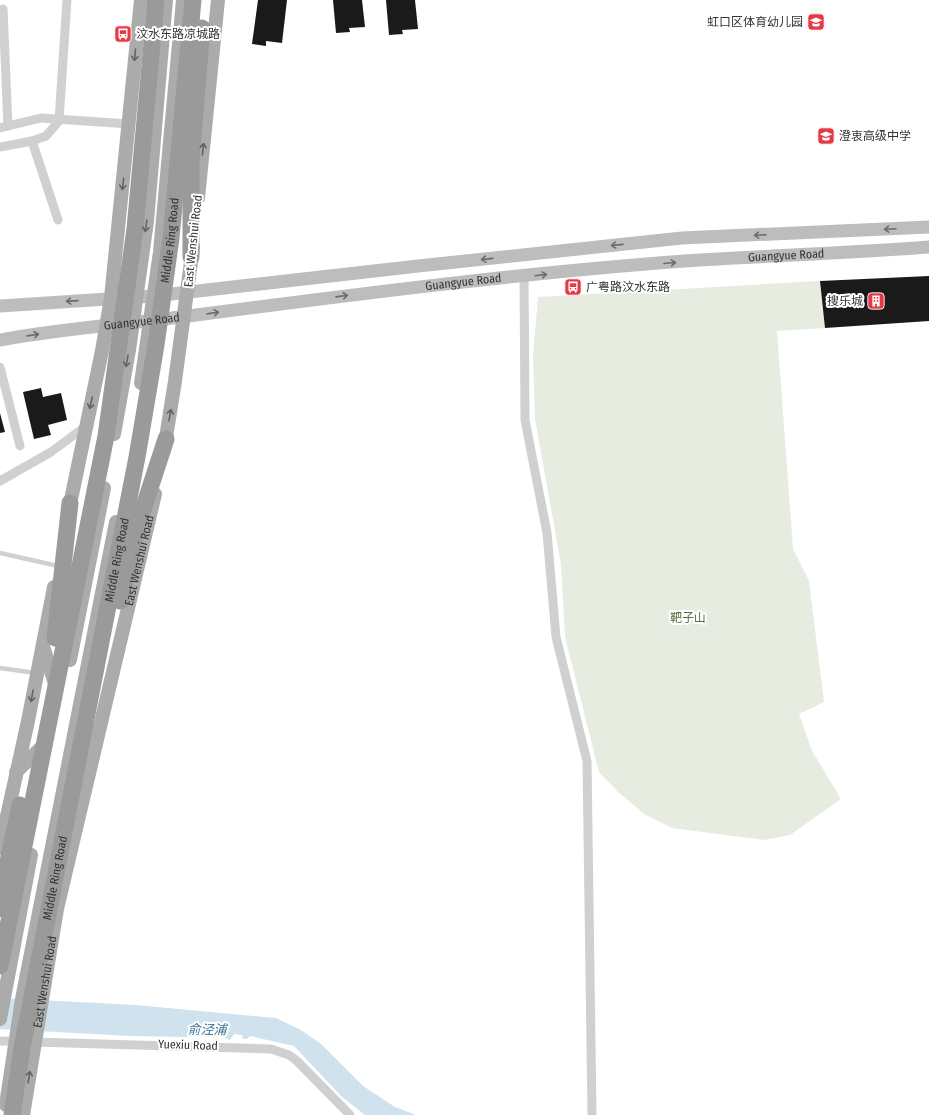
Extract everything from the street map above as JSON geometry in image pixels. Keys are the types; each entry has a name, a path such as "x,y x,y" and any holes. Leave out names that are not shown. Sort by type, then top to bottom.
{"highway":[{"name":"Middle Ring Road","path":"12,1115 22,1048 40,982 136,464 156,345 171,238 193,0"},
{"path":"192,257 191,161 204,0"},
{"path":"0,966 106,436 135,229 146,1"},
{"path":"40,982 136,531 166,439"},
{"path":"7,930 3,885 49,641 70,503"}],"main road":[{"path":"0,1019 54,736 106,477 133,322 147,221 166,0"},
{"name":"East Wenshui Road","path":"4,1115 15,1036 114,532 142,380 165,205 183,0"},
{"name":"East Wenshui Road","path":"23,1115 36,1036 40,982 157,486 166,439 192,257 218,0"},
{"path":"146,1 163,34"},
{"path":"0,848 37,673 49,641 58,566 107,324 129,124 146,1"},
{"path":"173,112 214,42"},
{"name":"Guangyue Road","path":"0,306 154,296 682,238 929,227"},
{"name":"Guangyue Road","path":"0,340 107,324 184,317 386,290 685,262 929,248"},
{"path":"114,532 136,574"},
{"path":"49,641 61,702"},
{"path":"16,772 54,736"},
{"path":"63,792 94,754"}],"street":[{"path":"0,147 32,141 46,136 59,121 67,0"},
{"path":"3,9 4,127 41,118 59,121 129,124"},
{"path":"32,141 58,220"},
{"path":"524,277 525,420 547,533 556,637 587,761 592,1115"},
{"path":"0,367 20,446"},
{"path":"0,481 51,452 86,426"},
{"name":"Yuexiu Road","path":"0,1041 15,1036 36,1036 271,1048 285,1053 297,1061 350,1115"}],"lane":[{"path":"0,553 58,566"},
{"path":"0,668 37,673"}],"green space":[{"name":"靶子山","path":"820,281 825,328 777,331 793,549 809,581 824,702 799,714 812,751 841,799 790,835 764,840 672,828 644,814 618,792 599,772 565,637 561,564 535,419 533,355 538,297"}],"water":[{"name":"俞泾浦","path":"0,998 136,1005 276,1018 301,1030 321,1044 363,1086 395,1107 416,1115 365,1115 341,1096 294,1046 250,1036 247,1039 243,1039 242,1035 234,1034 230,1040 222,1036 131,1036 0,1029"}],"building":[{"path":"258,0 287,0 282,43 266,41 266,46 252,44"},
{"path":"333,0 362,0 365,27 349,28 350,32 336,33"},
{"path":"386,0 415,0 418,29 402,30 403,34 389,35"},
{"name":"搜乐城","path":"929,276 929,321 825,328 820,281"},
{"path":"41,388 43,397 61,393 67,420 48,425 51,435 34,439 23,392"},
{"path":"0,413 5,432 0,433"}],"place":[{"name":"虹口区体育幼儿园","path":"816,22"},
{"name":"汶水东路凉城路","path":"123,34"},
{"name":"澄衷高级中学","path":"826,136"},
{"name":"广粤路汶水东路","path":"573,287"},
{"name":"搜乐城","path":"876,301"}]}
